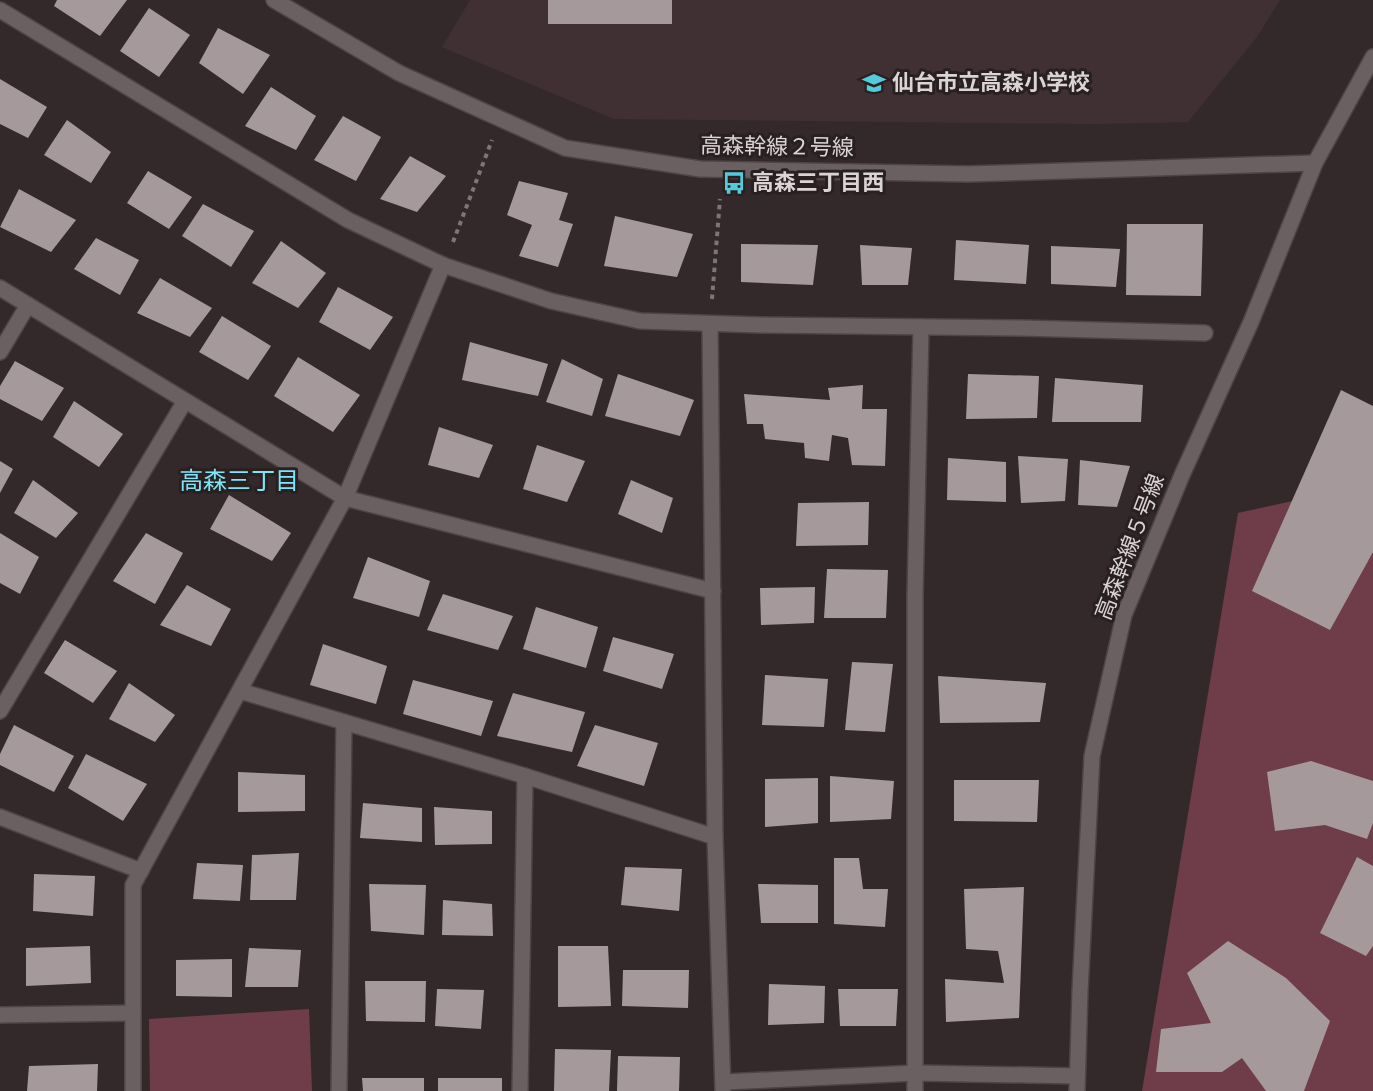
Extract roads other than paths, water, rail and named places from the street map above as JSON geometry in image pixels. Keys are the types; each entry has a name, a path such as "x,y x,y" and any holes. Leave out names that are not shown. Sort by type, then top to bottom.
{"street":[{"name":"高森幹線２号線","path":"274,0 399,73 565,148 700,170 968,174 1315,163"},
{"path":"0,10 348,220 444,265 550,301 640,321 1205,333"},
{"name":"高森幹線５号線","path":"1077,1084 1092,756 1124,615 1182,475 1251,322 1315,163 1373,57"},
{"path":"133,1091 133,885 345,498 444,265"},
{"path":"0,288 345,498 713,591"},
{"path":"0,352 28,305"},
{"path":"710,324 715,837 724,1087 916,1073 1077,1084"},
{"path":"915,1091 915,597 921,327"},
{"path":"0,711 185,401"},
{"path":"240,691 525,776 715,837"},
{"path":"339,1091 344,722"},
{"path":"520,1091 525,776"},
{"path":"0,817 141,871"},
{"path":"0,1015 133,1013"}],"place":[{"name":"仙台市立高森小学校","path":"874,83"},
{"name":"高森三丁目西","path":"734,183"}],"district":[{"name":"高森三丁目","path":"239,481"}]}
